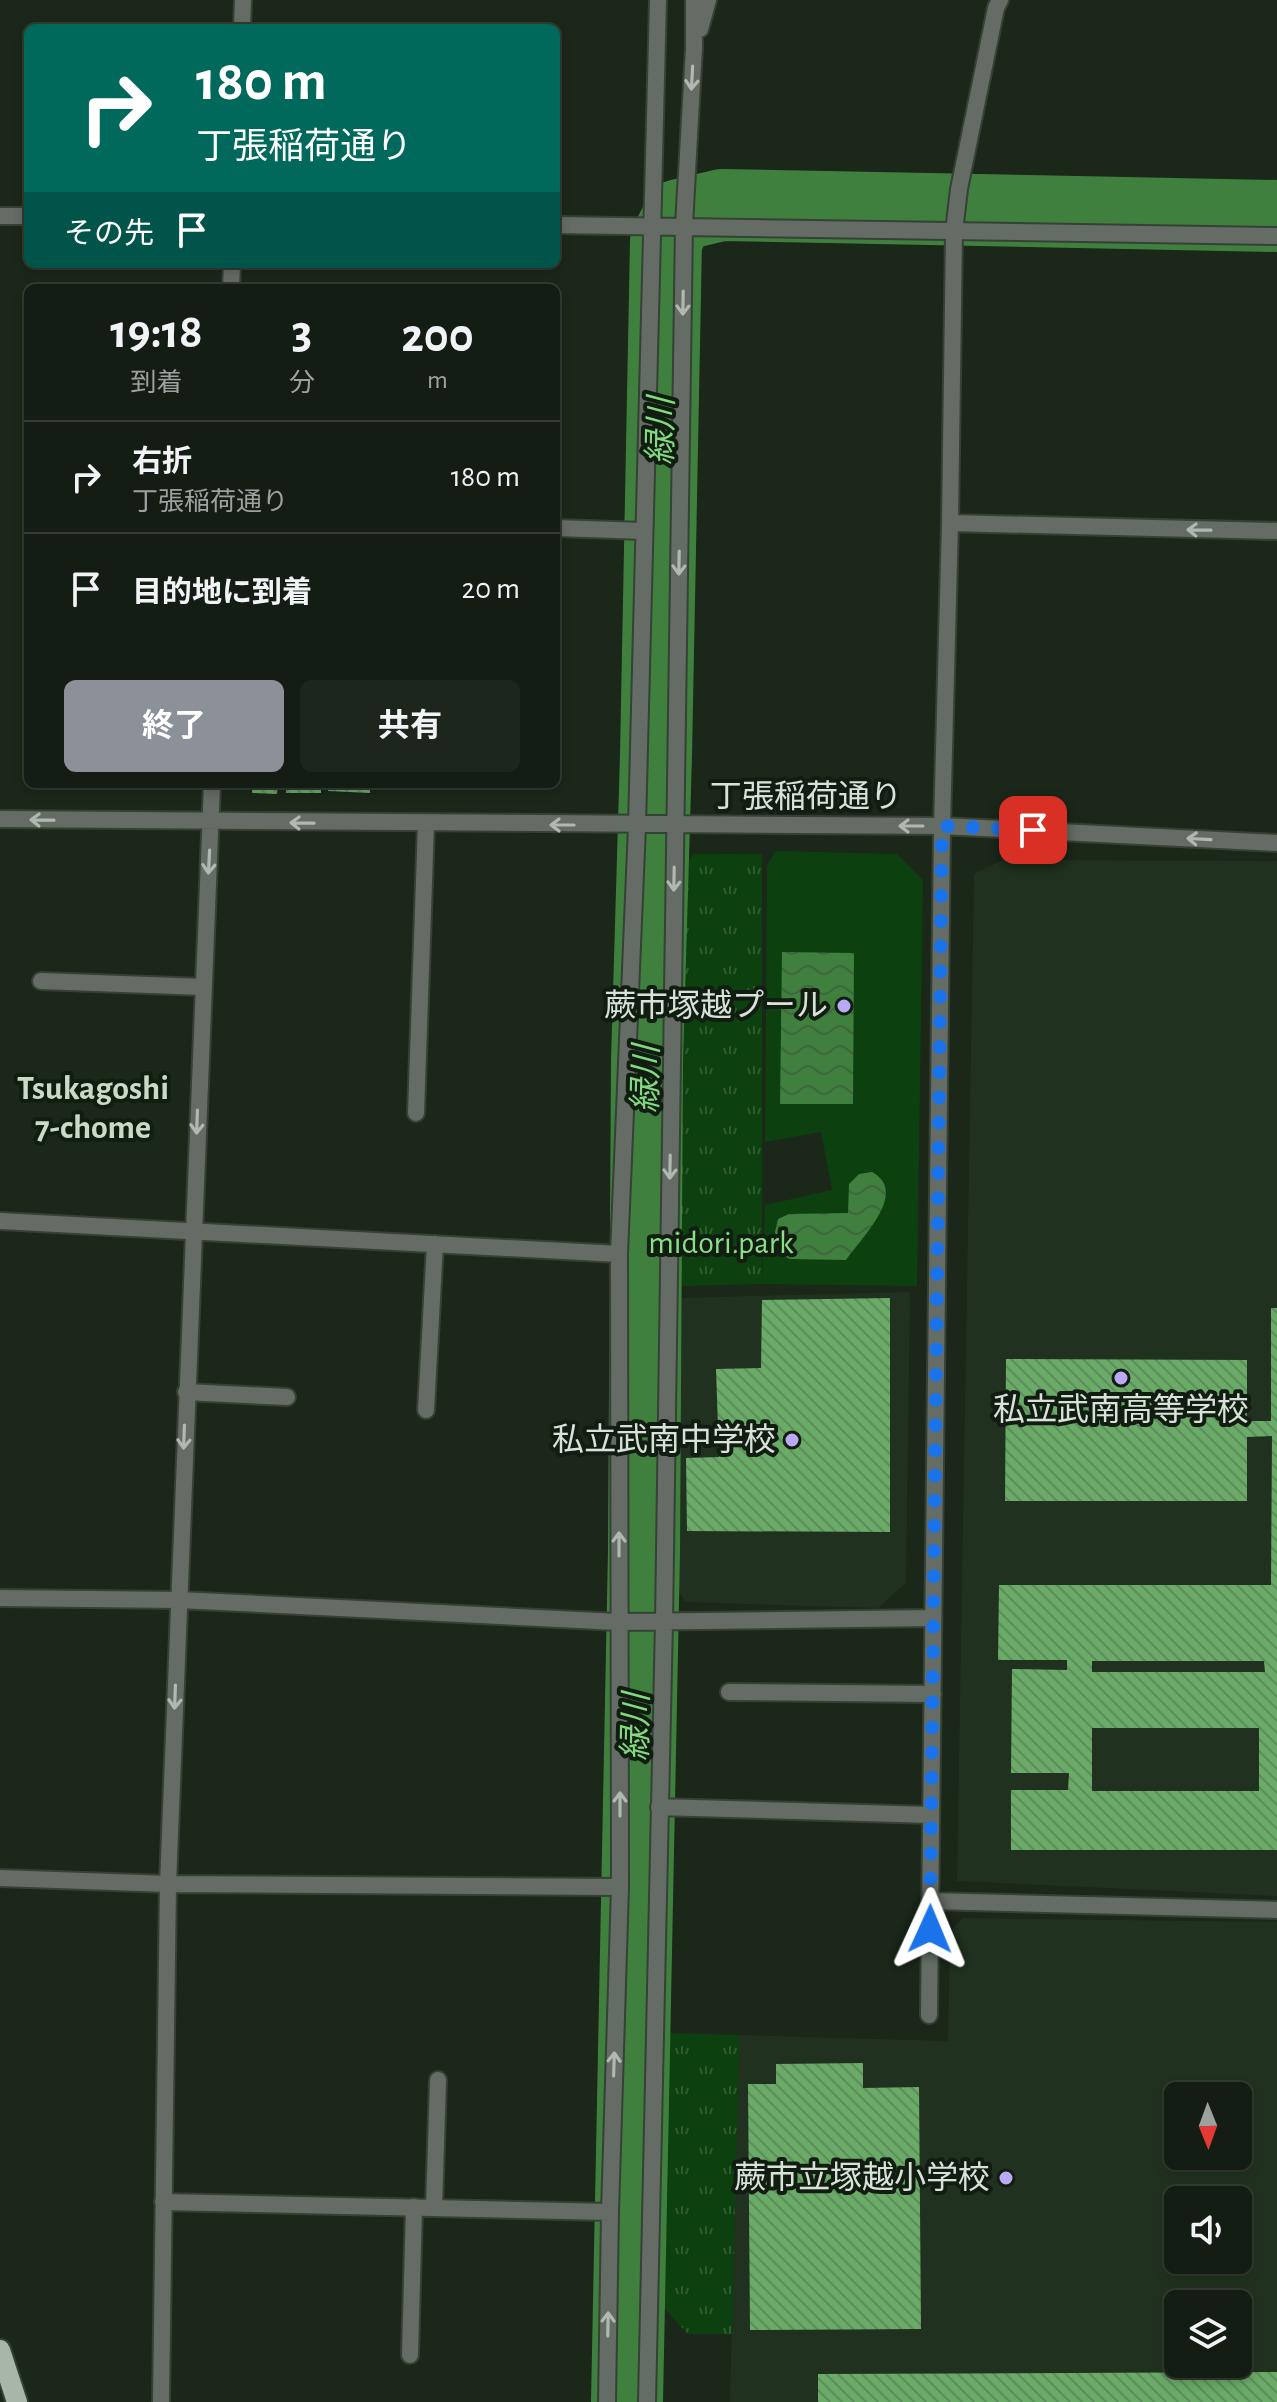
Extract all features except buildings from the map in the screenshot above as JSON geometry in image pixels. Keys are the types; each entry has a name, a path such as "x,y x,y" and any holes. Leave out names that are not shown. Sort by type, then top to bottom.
{"main road":[{"path":"0,2350 17,2402"}],"street":[{"path":"242,24 243,0"},
{"path":"607,2402 620,1887 619,1254 638,826 658,0"},
{"path":"647,2402 663,1622 683,227 694,0"},
{"path":"694,48 708,0"},
{"path":"929,2015 942,826 954,230 959,189 1000,0"},
{"path":"0,216 24,216"},
{"path":"560,225 1277,236"},
{"path":"950,523 1277,531"},
{"path":"560,528 644,531"},
{"path":"161,2402 168,1884 212,788"},
{"path":"0,819 638,826"},
{"path":"416,1113 426,824"},
{"name":"丁張稲荷通り","path":"638,826 942,826 1277,843"},
{"path":"41,981 203,987"},
{"path":"0,1221 619,1254"},
{"path":"426,1410 435,1244"},
{"path":"186,1392 287,1397"},
{"path":"0,1598 179,1600 620,1622 933,1618"},
{"path":"729,1692 933,1694"},
{"path":"659,1807 931,1815"},
{"path":"0,1878 168,1884 620,1887"},
{"path":"930,1901 1277,1910"},
{"path":"434,2208 438,2080"},
{"path":"163,2202 610,2212"},
{"path":"410,2355 414,2207"}],"shaded area":[{"name":"私立武南高等学校","path":"1003,860 1277,861 1277,1896 957,1881 974,874"},
{"name":"私立武南中学校","path":"910,1292 906,1583 878,1608 685,1602 676,1585 678,1298"},
{"name":"蕨市立塚越小学校","path":"963,1918 1277,1922 1277,2402 730,2402 739,2035 948,2041 950,1932"}],"green space":[{"name":"蕨市塚越プール","path":"776,851 897,854 923,880 917,1286 762,1284 765,1205 832,1190 821,1132 765,1142 767,865"},
{"name":"midori.park","path":"694,854 762,854 762,1284 678,1286 685,866"},
{"path":"667,2033 739,2035 732,2334 688,2334 664,2308"}],"water":[{"path":"782,952 854,953 853,1104 780,1104"},
{"path":"872,1172 882,1181 886,1191 884,1203 871,1227 846,1260 790,1259 780,1254 775,1232 778,1219 789,1214 848,1213 849,1184 859,1174"}],"waterway":[{"name":"緑川","path":"627,2402 644,1551 647,1061 666,241 679,215 722,205 1277,216"}],"place":[{"name":"蕨市塚越プール","path":"844,1006"},
{"name":"私立武南高等学校","path":"1121,1378"},
{"name":"私立武南中学校","path":"792,1440"},
{"name":"蕨市立塚越小学校","path":"1006,2178"}],"district":[{"name":"Tsukagoshi 7-chome","path":"93,1108"}],"route":[{"path":"930,1929 942,826 1033,830"}]}
